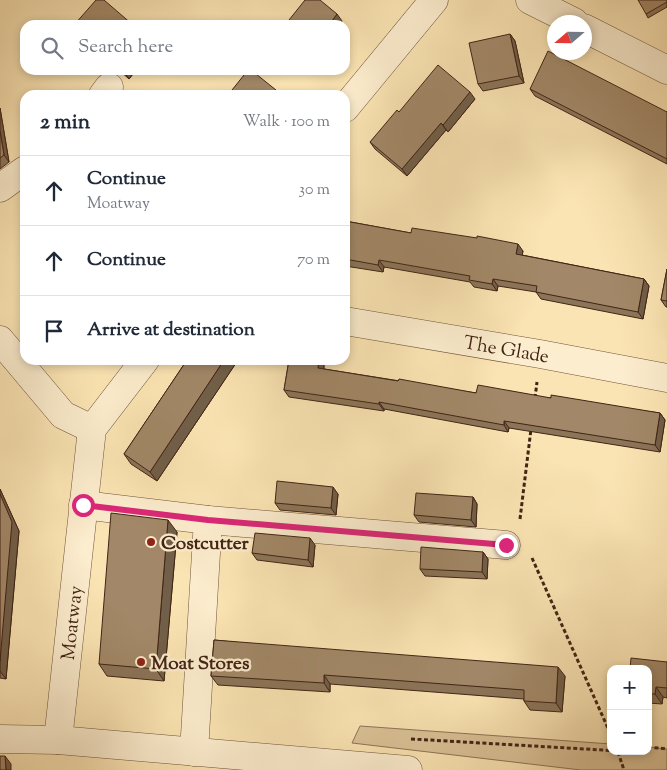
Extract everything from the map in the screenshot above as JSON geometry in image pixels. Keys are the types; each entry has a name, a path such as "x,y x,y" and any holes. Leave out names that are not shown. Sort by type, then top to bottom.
{"street":[{"path":"530,0 560,15"},
{"path":"350,102 426,3"},
{"path":"592,32 667,70"},
{"path":"0,188 20,174"},
{"name":"The Glade","path":"350,322 667,378"},
{"path":"0,340 20,364"},
{"path":"21,365 63,415 92,429 141,365"},
{"name":"Moatway","path":"58,740 92,429"},
{"path":"83,505 208,520 513,536"},
{"path":"194,752 208,520"},
{"path":"0,739 58,740 408,770"}],"path":[{"path":"534,402 540,354"},
{"path":"513,536 532,421"},
{"path":"531,555 607,726"},
{"path":"403,739 607,750"},
{"path":"652,747 667,749"},
{"path":"620,755 624,770"}],"shaded area":[{"path":"360,726 607,744 607,755 652,755 652,747 667,749 667,770 581,770 352,743"}],"building":[{"path":"96,0 104,0 127,20 78,20"},
{"path":"305,0 320,0 337,14 333,20 289,20"},
{"path":"638,0 667,0 667,2 646,14"},
{"path":"510,34 519,76 478,84 469,43"},
{"path":"547,53 547,60 566,60 667,112 667,159 530,89"},
{"path":"438,65 470,92 443,125 441,123 402,169 370,142 397,110 399,112"},
{"path":"244,75 257,75 276,90 232,90"},
{"path":"0,131 4,155 0,158"},
{"path":"350,222 411,233 412,228 477,238 477,236 518,244 516,254 644,279 638,312 536,292 537,286 493,279 492,284 469,280 470,276 379,260 378,265 350,260"},
{"path":"667,269 667,301 661,300"},
{"path":"184,365 221,365 150,472 124,454"},
{"path":"288,365 318,365 318,368 398,381 399,379 476,393 478,385 551,398 551,395 660,413 655,445 504,421 504,425 379,402 379,404 284,390"},
{"path":"277,481 333,487 331,508 275,503"},
{"path":"416,493 473,497 471,520 414,515"},
{"path":"0,494 12,522 0,661"},
{"path":"111,513 168,520 156,669 99,664"},
{"path":"255,533 310,538 308,560 252,553"},
{"path":"421,547 483,552 482,572 420,569"},
{"path":"214,640 558,667 556,703 524,701 524,690 324,675 324,683 211,676"},
{"path":"631,658 667,662 667,688 656,687 655,694 652,694 652,665 630,665"},
{"path":"0,756 5,756 6,770 0,770"}],"place":[{"name":"Costcutter","path":"151,542"},
{"name":"Moat Stores","path":"141,662"}],"route":[{"path":"83,505 208,520 506,545"}]}
